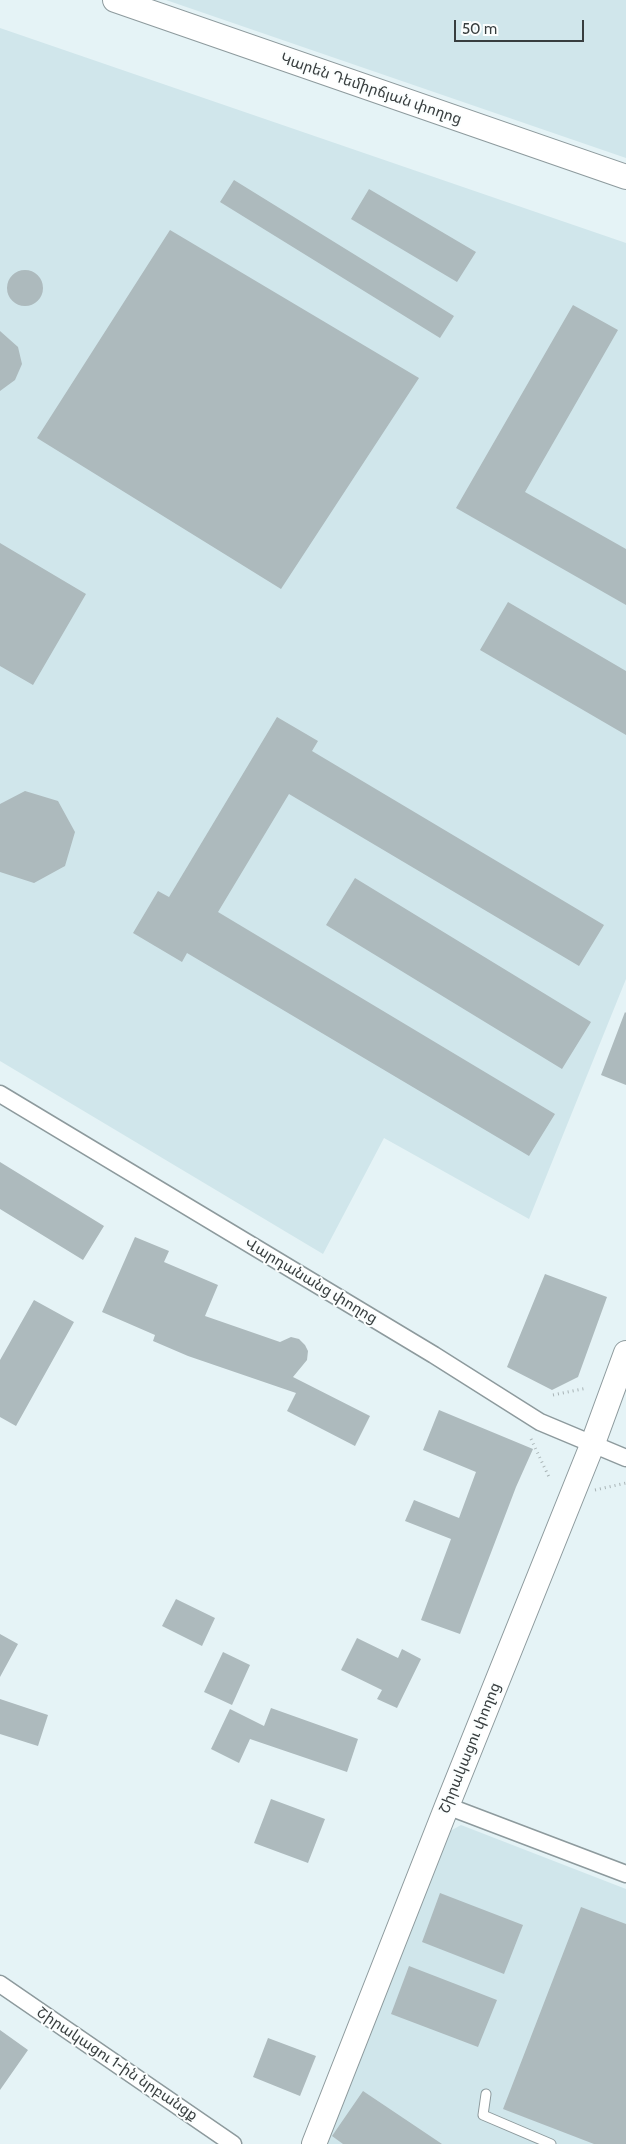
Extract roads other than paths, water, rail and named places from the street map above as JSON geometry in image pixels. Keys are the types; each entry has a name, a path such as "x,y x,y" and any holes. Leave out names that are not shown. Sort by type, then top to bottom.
{"street":[{"name":"Կարեն Դեմիրճյան փողոց","path":"115,0 626,177"},
{"name":"Վարդանանց փողոց","path":"0,1094 434,1355 540,1422 626,1458"},
{"name":"Շիրակացու փողոց","path":"314,2144 593,1443 626,1353"},
{"path":"447,1806 626,1874"},
{"name":"Շիրակացու 1-ին նրբանցք","path":"0,1984 233,2144"}],"lane":[{"path":"486,2094 483,2115 551,2144"}]}
